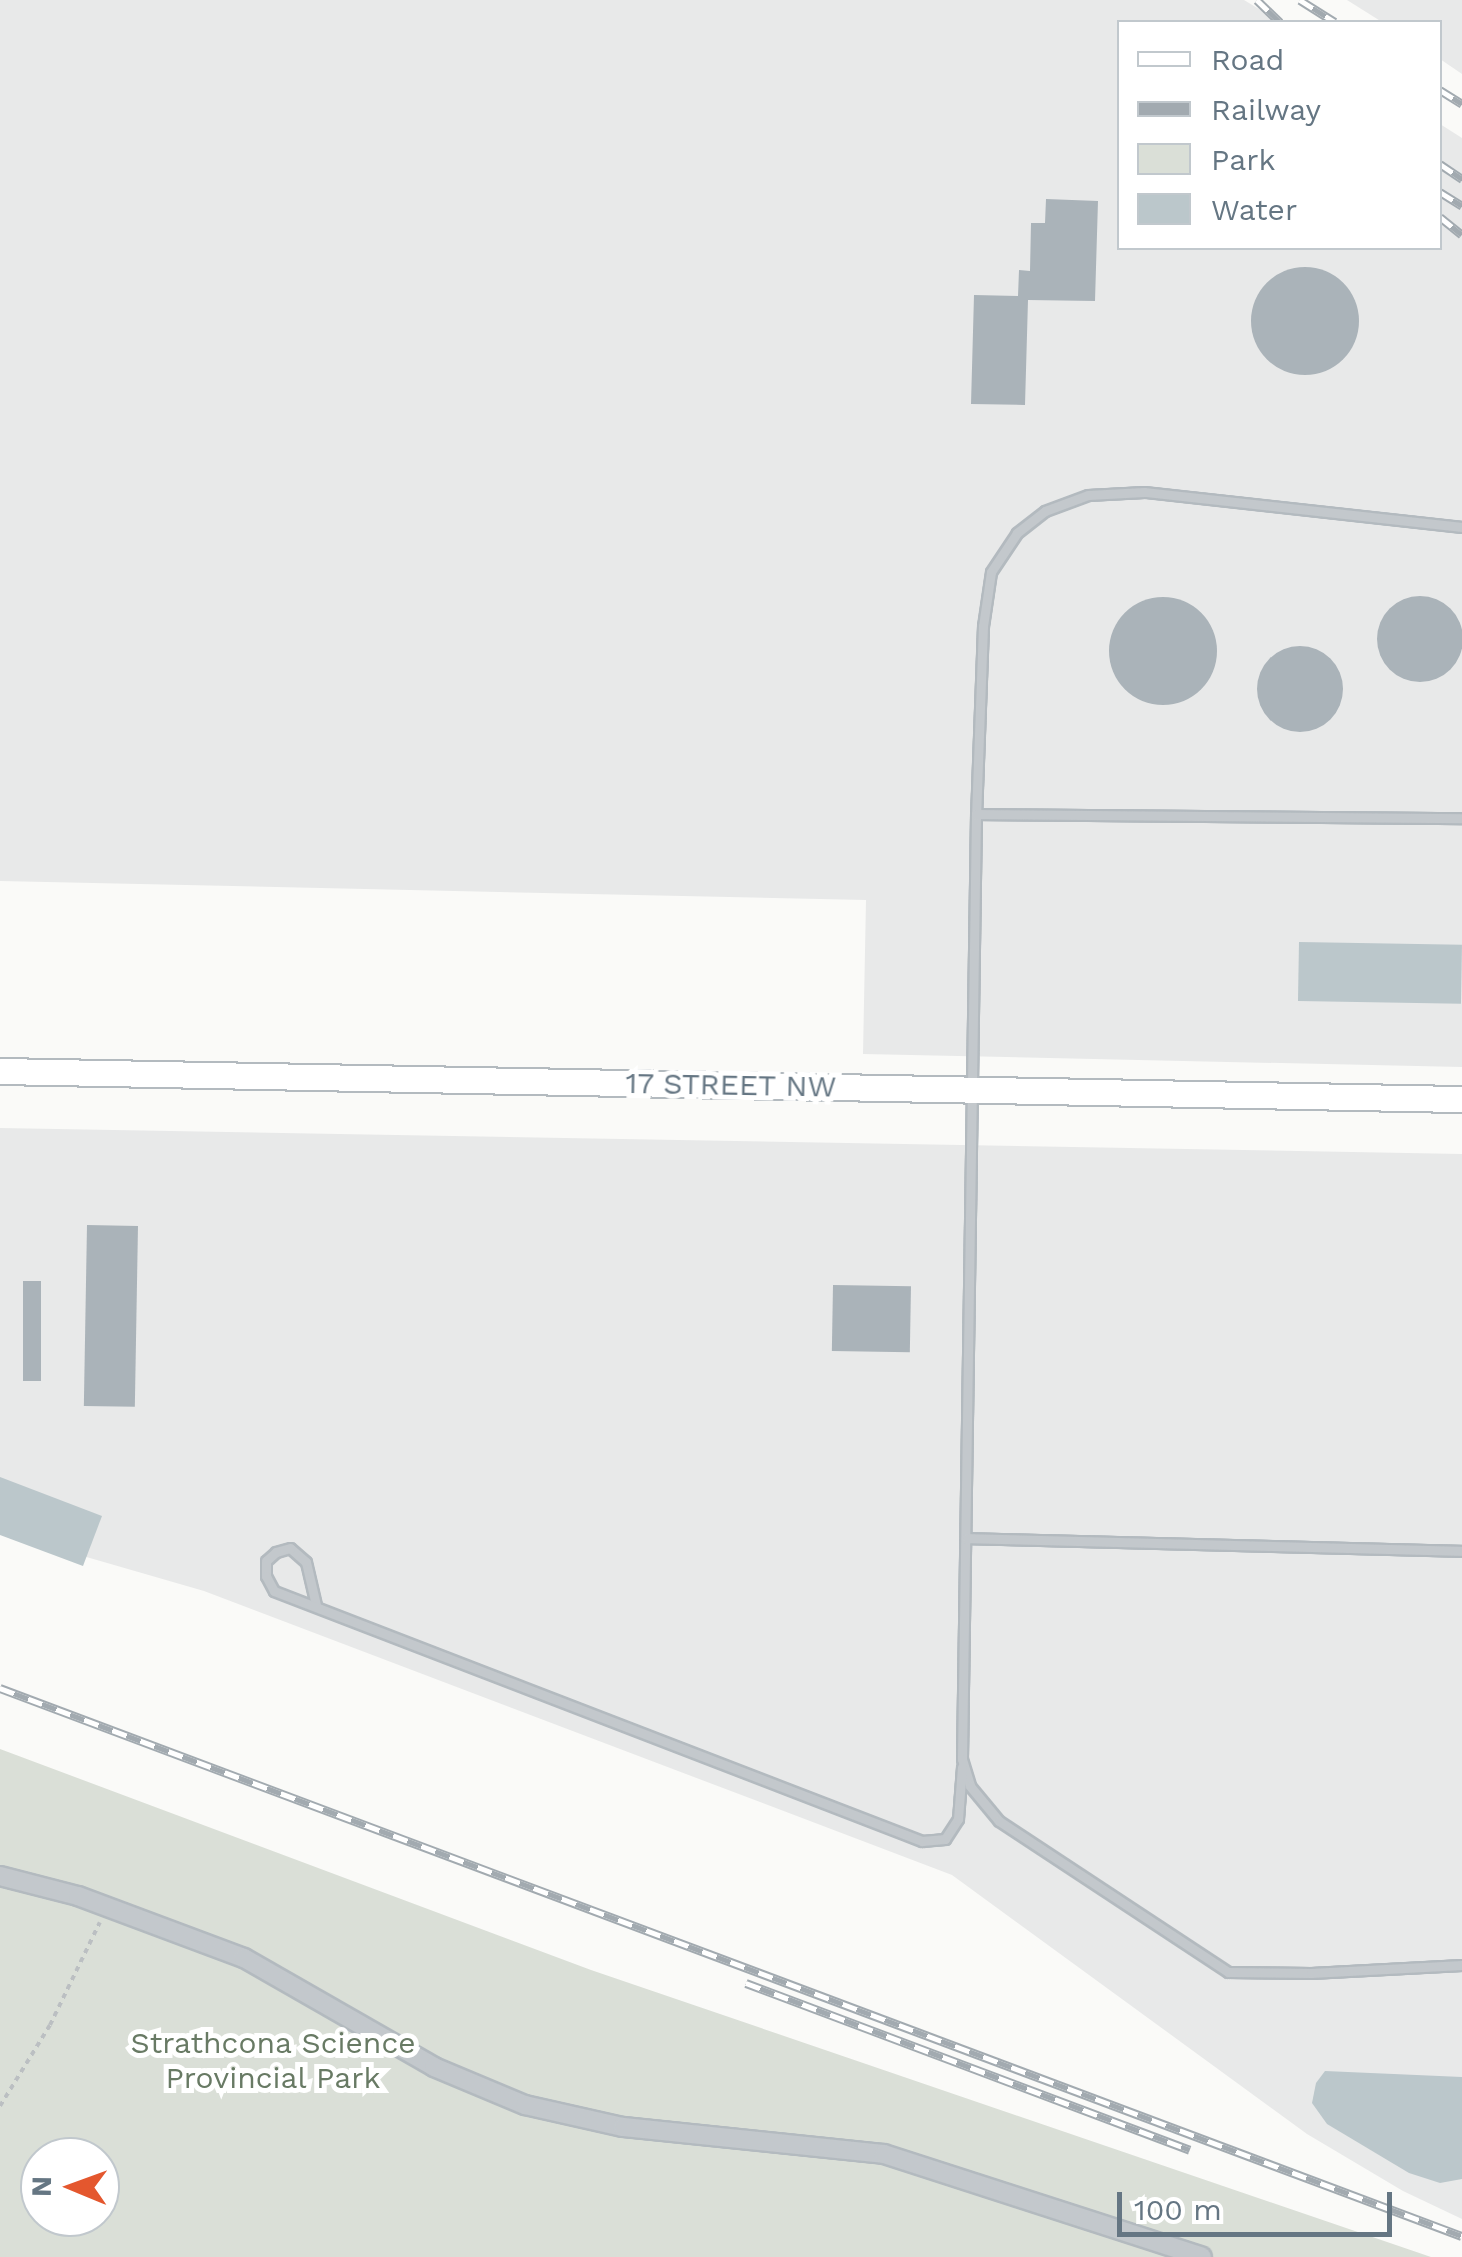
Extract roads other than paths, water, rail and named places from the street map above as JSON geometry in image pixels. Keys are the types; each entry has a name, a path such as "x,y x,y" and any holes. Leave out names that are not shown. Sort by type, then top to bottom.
{"main road":[{"name":"17 STREET NW","path":"0,1071 1462,1098"}],"street":[{"path":"0,1876 106,1908 244,1958 434,2067 526,2104 623,2127 884,2154 1202,2257"}],"lane":[{"path":"316,1605 306,1562 290,1548 276,1552 266,1561 266,1576 274,1591 922,1841 945,1839 958,1819 962,1759 976,814 982,626 991,572 1018,533 1045,511 1088,495 1144,492 1462,527"},
{"path":"976,814 1462,818"},
{"path":"968,1538 1462,1551"},
{"path":"962,1759 970,1786 999,1821 1228,1972 1312,1973 1462,1965"}],"water":[{"path":"1299,942 1462,945 1461,1004 1298,1001"},
{"path":"0,1477 102,1516 83,1566 0,1535"},
{"path":"1325,2071 1462,2077 1462,2179 1440,2183 1409,2173 1327,2124 1312,2103 1316,2083"}],"railway":[{"path":"1257,0 1278,20"},
{"path":"1300,0 1332,20"},
{"path":"1442,91 1462,104"},
{"path":"1442,165 1462,179"},
{"path":"1442,193 1462,206"},
{"path":"1442,219 1462,235"},
{"path":"0,1688 1462,2236"},
{"path":"746,1983 1190,2150"}],"park label":[{"name":"Strathcona Science Provincial Park","path":"273,2060"}]}
